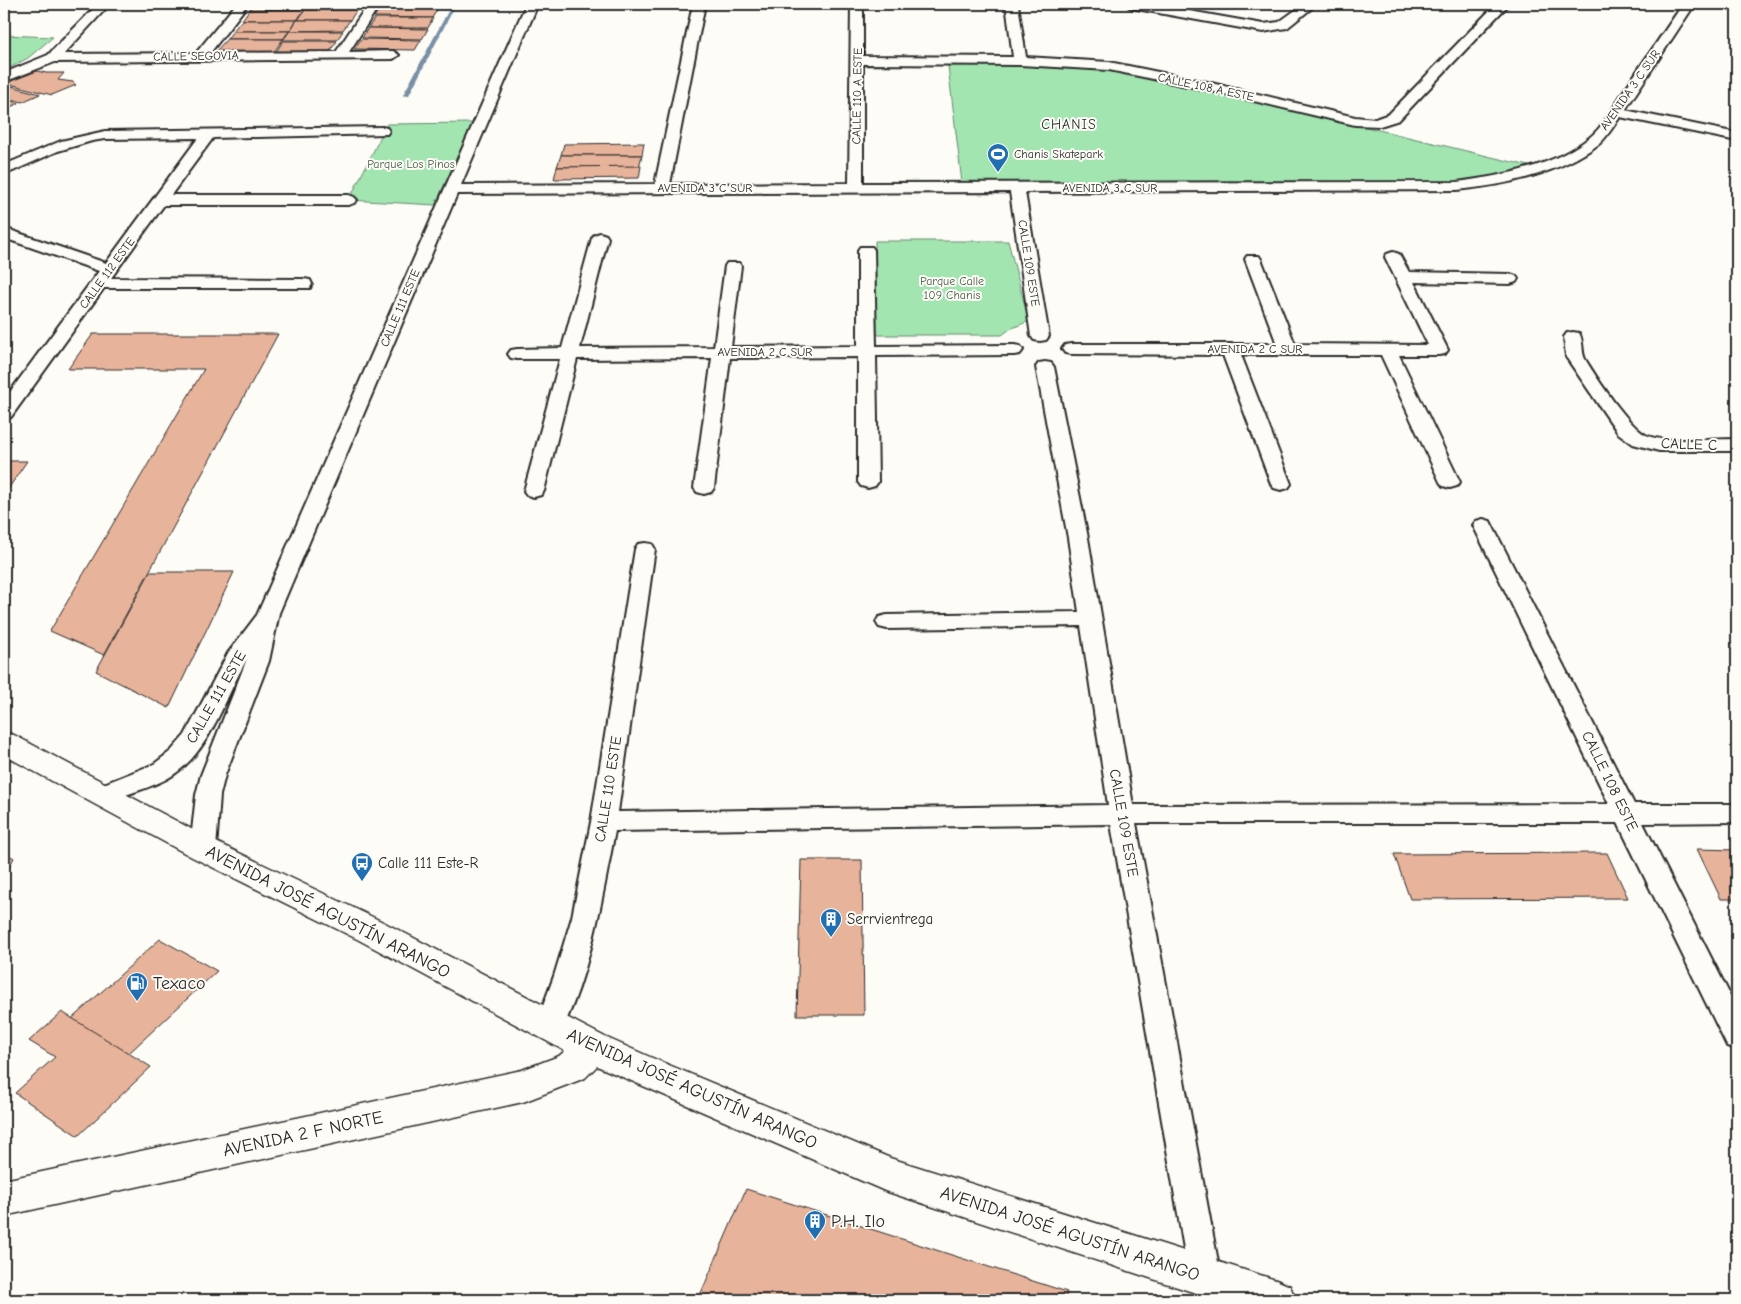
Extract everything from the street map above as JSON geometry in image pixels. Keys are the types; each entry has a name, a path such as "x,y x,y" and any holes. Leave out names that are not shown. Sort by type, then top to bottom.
{"main road":[{"name":"AVENIDA JOSÉ AGUSTÍN ARANGO","path":"4,742 203,849 371,931 593,1048 885,1174 1276,1300"},
{"name":"AVENIDA 2 F NORTE","path":"4,1198 523,1086 572,1067 593,1048"}],"street":[{"path":"54,58 104,4"},
{"path":"202,55 242,4"},
{"path":"340,55 374,4"},
{"name":"CALLE 111 ESTE","path":"203,849 208,795 213,775 258,661 268,613 532,4"},
{"path":"662,188 699,4"},
{"name":"CALLE 110 A ESTE","path":"856,188 857,4"},
{"path":"1012,4 1020,61"},
{"path":"1131,4 1263,28 1283,25 1311,4"},
{"name":"CALLE 108 A ESTE","path":"858,60 1020,61 1109,66 1207,86 1355,121 1382,122 1394,117 1503,4"},
{"name":"AVENIDA 3 C SUR","path":"451,190 662,188 1018,189 1466,185 1492,182 1527,174 1564,159 1595,140 1617,112 1689,4"},
{"name":"CALLE SEGOVIA","path":"4,78 54,58 202,55 393,55"},
{"path":"1617,112 1737,137"},
{"path":"4,171 48,150 96,136 382,130"},
{"name":"CALLE 112 ESTE","path":"4,413 209,133"},
{"name":"CALLE 109 ESTE","path":"1018,189 1040,336"},
{"path":"160,200 349,200"},
{"path":"4,233 104,276 304,284"},
{"path":"534,491 600,238"},
{"path":"866,250 868,482"},
{"path":"1394,257 1402,277 1510,279"},
{"path":"1253,259 1288,349"},
{"path":"704,488 734,266"},
{"name":"AVENIDA 2 C SUR","path":"1071,350 1439,350 1402,277"},
{"path":"1040,336 1063,342 1071,350 1072,355 1069,359 1063,363 1046,367 1027,363 1015,355 1014,350 1016,345 1022,340 1040,336"},
{"name":"CALLE C","path":"1573,337 1576,358 1624,430 1640,440 1659,444 1737,445"},
{"path":"1230,349 1281,484"},
{"path":"1387,349 1450,482"},
{"name":"AVENIDA 2 C SUR","path":"517,354 1014,350"},
{"name":"CALLE 109 ESTE","path":"1046,367 1078,538 1122,814 1205,1278"},
{"name":"CALLE 108 ESTE","path":"1483,525 1737,1037"},
{"name":"CALLE 110 ESTE","path":"550,1024 568,976 585,917 604,822 645,549"},
{"name":"CALLE 111 ESTE","path":"100,795 162,770 180,757 194,740 236,658 268,613"},
{"path":"887,622 1090,619"},
{"path":"604,822 1122,814 1737,813"}],"green space":[{"path":"4,35 53,37 28,58 4,71"},
{"path":"1025,64 1105,68 1216,91 1529,166 1498,175 1455,183 962,183 948,66"},
{"name":"Parque Los Pinos","path":"473,123 435,205 349,200 387,124"},
{"name":"Parque Calle 109 Chanis","path":"875,241 1008,241 1029,321 1010,329 1002,335 877,335"}],"building":[{"path":"254,4 308,4 305,9 249,10"},
{"path":"309,4 360,4 357,9 305,9"},
{"path":"383,4 441,4 439,8 381,7"},
{"path":"380,8 438,8 432,18 374,17"},
{"path":"305,9 297,20 242,20 249,10"},
{"path":"305,10 357,10 350,20 298,20"},
{"path":"375,18 433,18 428,28 368,28"},
{"path":"242,20 297,20 289,31 233,31"},
{"path":"297,20 350,20 343,30 290,31"},
{"path":"368,28 428,29 422,39 362,38"},
{"path":"233,31 289,31 283,39 227,39"},
{"path":"290,31 343,31 337,40 283,40"},
{"path":"227,39 283,39 274,52 216,51"},
{"path":"361,39 421,40 415,50 354,49"},
{"path":"283,41 337,41 330,51 276,52"},
{"path":"37,71 64,73 58,80 73,82 76,85 52,95 6,83"},
{"path":"4,84 40,94 22,102 4,97"},
{"path":"4,99 19,103 4,110"},
{"path":"644,143 642,155 561,155 564,144"},
{"path":"561,155 642,155 639,167 557,167"},
{"path":"641,166 639,178 554,179 557,167"},
{"path":"93,334 278,334 104,655 50,631 204,369 68,369"},
{"path":"4,461 27,461 4,495"},
{"path":"150,572 234,572 169,708 96,671"},
{"path":"1697,849 1737,850 1737,899 1721,899"},
{"path":"4,852 14,858 4,876"},
{"path":"1607,853 1628,898 1410,899 1394,854"},
{"name":"Serrvientrega","path":"801,860 862,860 864,1015 797,1015"},
{"name":"Texaco","path":"160,939 217,971 114,1067 57,1032"},
{"path":"62,1012 151,1067 78,1136 15,1093 55,1057 29,1041"},
{"name":"P.H. Ilo","path":"746,1189 1067,1292 1065,1300 698,1300"}],"waterway":[{"path":"406,95 454,4"}],"place":[{"name":"Chanis Skatepark","path":"998,173"},
{"name":"Calle 111 Este-R","path":"362,882"},
{"name":"Serrvientrega","path":"831,938"},
{"name":"Texaco","path":"137,1002"},
{"name":"P.H. Ilo","path":"815,1240"}],"district":[{"name":"CHANIS","path":"1069,124"}]}
